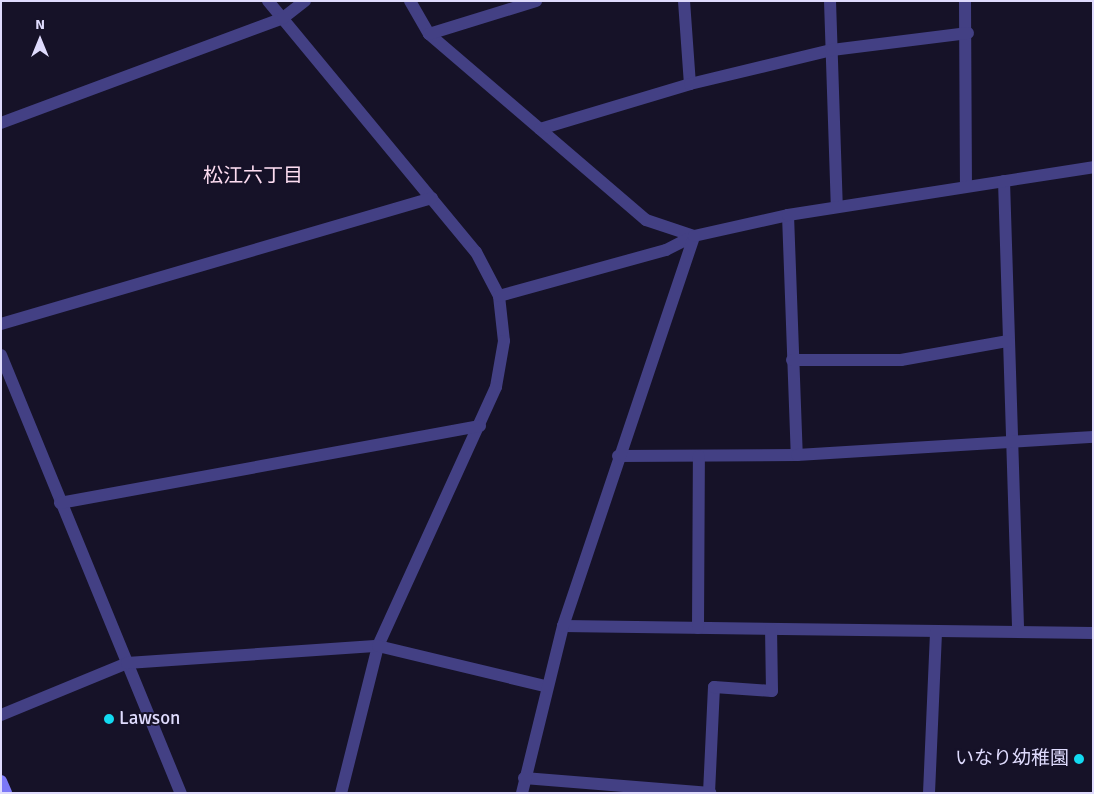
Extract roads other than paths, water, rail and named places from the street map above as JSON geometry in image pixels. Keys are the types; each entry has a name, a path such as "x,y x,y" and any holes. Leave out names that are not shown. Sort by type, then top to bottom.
{"main road":[{"path":"1,781 6,793"}],"street":[{"path":"268,1 476,252 499,296 504,340 496,387 480,426 378,646 340,793"},
{"path":"1,123 283,18 305,1"},
{"path":"410,1 429,34 646,220 694,236"},
{"path":"429,34 536,1"},
{"path":"684,1 690,84"},
{"path":"830,1 837,207"},
{"path":"965,1 968,33 966,186"},
{"path":"540,129 690,84 832,50 968,33"},
{"path":"499,296 666,250 694,236 788,215 1093,167"},
{"path":"1004,181 1008,342 1014,442 1018,632"},
{"path":"1,324 432,198"},
{"path":"788,215 797,455"},
{"path":"522,793 546,686 563,626 618,456 694,236"},
{"path":"792,360 901,360 1008,342"},
{"path":"1,355 60,503 181,793"},
{"path":"60,503 480,426"},
{"path":"618,456 797,455 1093,437"},
{"path":"698,628 699,456"},
{"path":"563,626 1093,633"},
{"path":"524,778 710,793 714,687 772,691 771,629"},
{"path":"929,793 936,632"},
{"path":"1,715 127,664 378,646 546,686"}],"place":[{"name":"Lawson","path":"109,719"},
{"name":"いなり幼稚園","path":"1079,759"}],"district":[{"name":"松江六丁目","path":"253,175"}]}
